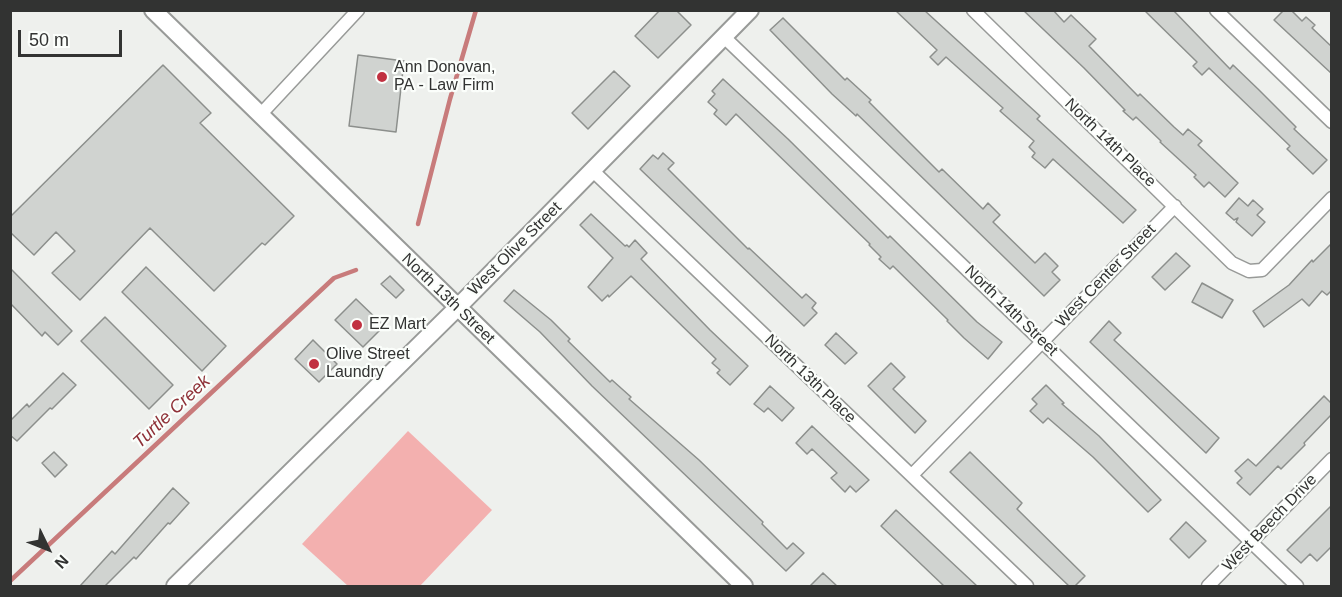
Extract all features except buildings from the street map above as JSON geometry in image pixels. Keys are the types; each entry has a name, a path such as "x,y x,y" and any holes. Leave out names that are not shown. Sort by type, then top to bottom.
{"main road":[{"name":"North 13th Street","path":"153,10 744,586"},
{"name":"West Olive Street","path":"175,586 457,308 750,10"}],"street":[{"path":"261,114 358,10"},
{"name":"North 14th Place","path":"973,10 1232,263 1249,271 1262,270 1332,198"},
{"path":"1216,10 1332,122"},
{"name":"North 14th Street","path":"724,37 1297,586"},
{"name":"North 13th Place","path":"593,171 1027,586"},
{"name":"West Center Street","path":"912,475 1175,206"},
{"name":"West Beech Drive","path":"1208,586 1332,459"}],"shaded area":[{"path":"408,431 492,510 420,586 348,586 302,544"}],"waterway":[{"name":"Turtle Creek","path":"418,224 450,99 476,10"},
{"name":"Turtle Creek","path":"10,581 334,278 356,270"}],"place":[{"name":"Ann Donovan, PA - Law Firm","path":"382,77"},
{"name":"EZ Mart","path":"357,325"},
{"name":"Olive Street Laundry","path":"314,364"}]}
